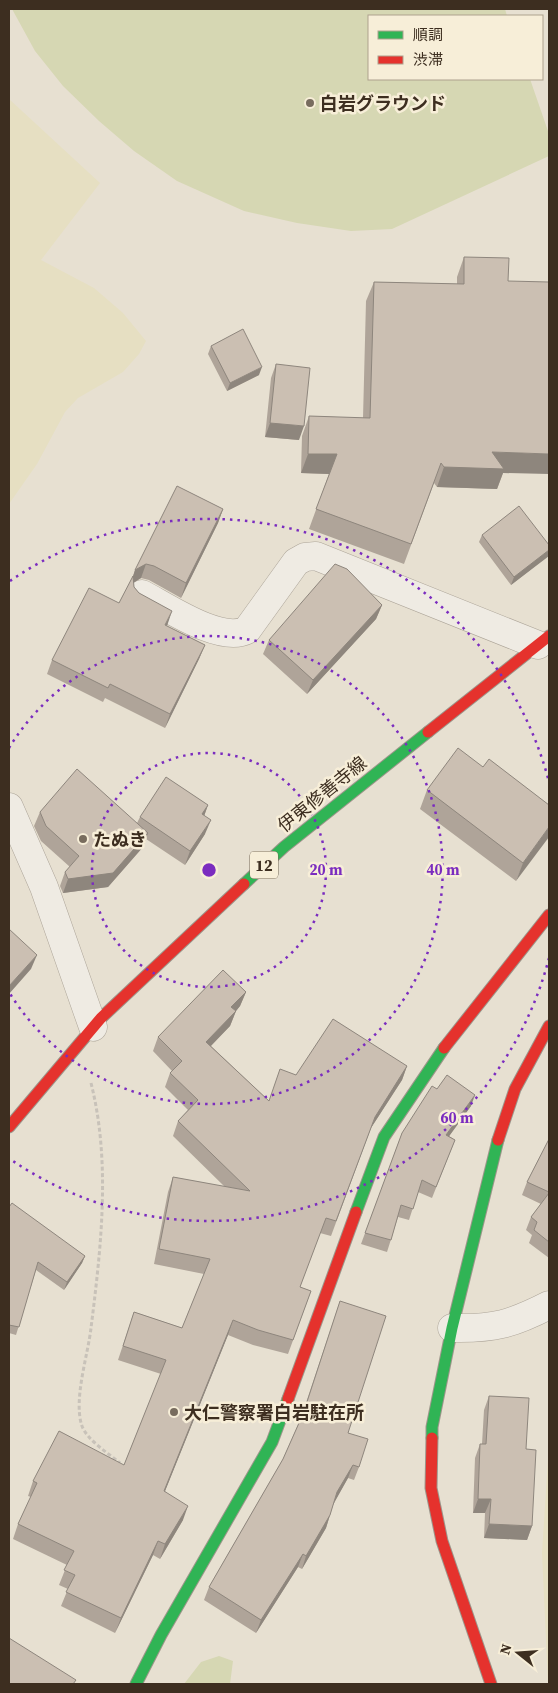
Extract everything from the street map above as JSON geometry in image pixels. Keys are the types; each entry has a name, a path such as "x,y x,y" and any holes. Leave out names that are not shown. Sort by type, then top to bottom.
{"street":[{"path":"142,594 217,632 239,634 247,630 296,562 305,557 316,556 544,640"},
{"name":"伊東修善寺線","path":"9,1127 87,1035 284,847 544,640"},
{"path":"9,807 44,887 87,1035"},
{"path":"136,1684 161,1635 272,1442 384,1137 431,1064 549,915"},
{"path":"491,1684 442,1541 431,1488 432,1427 452,1328 496,1150 516,1089 549,1026"},
{"path":"452,1328 486,1329 522,1319 549,1305"}],"path":[{"path":"87,1035 98,1110 103,1195 91,1328 80,1415 82,1428 127,1469"}],"shaded area":[{"path":"9,99 100,183 41,260 94,288 123,313 146,341 139,354 123,372 78,398 65,412 37,464 9,504"},
{"path":"549,1443 549,1684 548,1684 542,1553"}],"green space":[{"name":"白岩グラウンド","path":"12,9 505,9 507,15 368,15 368,80 530,80 549,134 549,156 392,229 351,231 297,223 244,211 177,181 134,151 99,121 63,86 35,51"},
{"path":"219,1656 233,1661 230,1684 184,1684 201,1662"}],"building":[{"path":"464,257 509,258 508,281 549,282 549,454 492,452 504,469 444,467 441,463 411,544 316,509 337,454 308,454 309,416 370,418 374,282 464,284"},
{"path":"243,329 262,367 230,383 211,346"},
{"path":"276,364 310,368 304,426 270,423"},
{"path":"177,486 223,509 186,583 154,566 146,564 135,570"},
{"path":"519,506 549,545 549,550 514,577 482,535"},
{"path":"335,564 347,569 382,605 313,680 269,640"},
{"path":"133,576 134,587 139,593 172,611 165,625 205,645 170,714 110,684 108,688 52,660 89,588 119,603"},
{"path":"458,748 483,767 489,759 549,805 549,827 523,863 427,790"},
{"path":"77,769 148,833 113,873 68,879 65,872 79,856 46,826 40,812"},
{"path":"166,777 208,805 202,814 211,820 190,851 140,817"},
{"path":"9,929 37,955 9,986"},
{"path":"223,970 246,992 231,1007 236,1011 206,1042 269,1101 280,1069 296,1075 333,1019 407,1066 375,1117 336,1221 326,1218 300,1287 311,1291 293,1340 258,1330 233,1320 164,1491 188,1506 165,1544 158,1541 121,1618 66,1592 75,1575 64,1570 74,1551 18,1524 37,1483 33,1481 59,1431 124,1465 166,1360 123,1346 134,1312 182,1328 210,1259 159,1249 173,1177 250,1191 178,1121 198,1100 170,1073 182,1061 158,1037"},
{"path":"447,1075 475,1095 446,1135 455,1140 436,1187 422,1180 413,1209 401,1205 391,1240 365,1233 402,1133 432,1086 437,1089"},
{"path":"549,1139 549,1192 527,1182"},
{"path":"549,1193 549,1242 534,1230 537,1222 531,1217"},
{"path":"12,1203 85,1256 67,1282 38,1262 19,1327 9,1325 9,1207"},
{"path":"340,1301 386,1316 348,1433 368,1439 359,1467 353,1465 337,1492 330,1515 306,1556 303,1554 261,1620 209,1587 283,1459 303,1414"},
{"path":"489,1396 529,1398 526,1449 536,1450 532,1526 489,1524 491,1499 478,1499 480,1444 486,1444"},
{"path":"9,1638 76,1680 73,1684 9,1684"}],"traffic: fast":[{"path":"244,884 284,847 428,732"},
{"path":"356,1212 384,1137 444,1048"},
{"path":"432,1438 432,1427 452,1328 498,1140"},
{"path":"136,1684 161,1635 272,1442 288,1399"}],"traffic: jam":[{"path":"428,732 549,636"},
{"path":"9,1127 101,1018 244,884"},
{"path":"444,1048 549,915"},
{"path":"498,1140 515,1089 549,1026"},
{"path":"288,1399 356,1212"},
{"path":"432,1438 431,1488 442,1541 491,1684"}],"place":[{"name":"白岩グラウンド","path":"310,103"},
{"name":"たぬき","path":"83,839"},
{"name":"大仁警察署白岩駐在所","path":"174,1412"}]}
